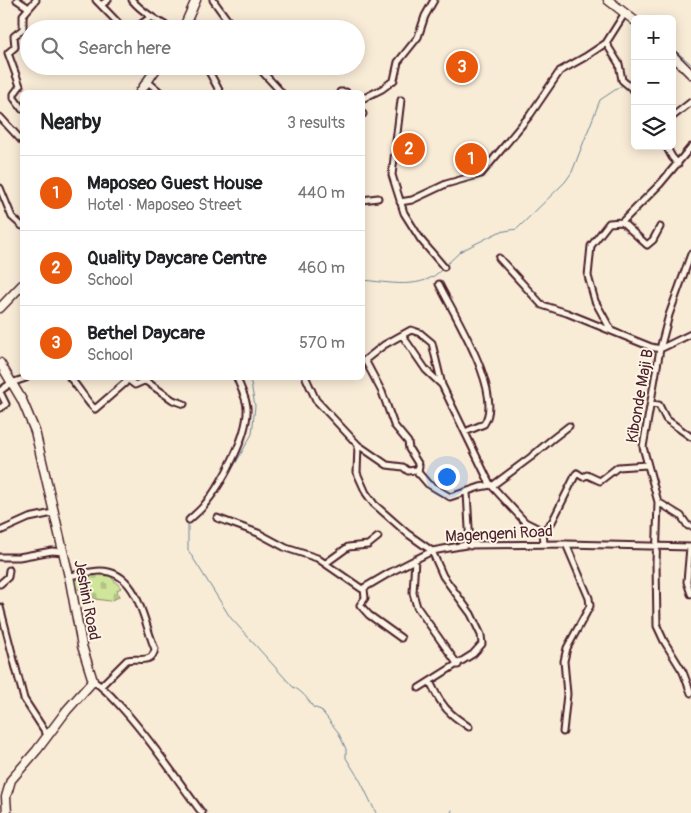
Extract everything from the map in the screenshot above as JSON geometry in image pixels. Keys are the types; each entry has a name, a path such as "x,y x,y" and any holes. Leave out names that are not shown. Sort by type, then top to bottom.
{"street":[{"path":"17,0 29,8"},
{"path":"24,20 23,15 36,0"},
{"path":"96,0 115,20"},
{"path":"101,5 108,0"},
{"path":"132,0 137,6 157,20"},
{"path":"187,20 196,0"},
{"path":"213,0 227,20"},
{"path":"365,98 382,89 394,80 398,62 418,37 425,16 434,0"},
{"path":"608,0 631,18"},
{"path":"400,202 412,200 446,184 481,174 530,115 560,71 606,43 625,13"},
{"path":"146,20 151,16"},
{"path":"20,32 14,36 15,47 8,53 20,87 14,94 14,98 20,106"},
{"path":"606,43 619,64 624,82 631,87"},
{"path":"676,59 691,74"},
{"path":"143,90 152,75"},
{"path":"211,75 219,90"},
{"path":"265,75 279,90"},
{"path":"148,82 158,90"},
{"path":"401,100 392,175 404,213 421,240 444,267"},
{"path":"676,113 691,102"},
{"path":"0,117 20,139"},
{"path":"622,222 691,148"},
{"path":"669,150 678,164"},
{"path":"0,188 9,212 20,224"},
{"path":"365,200 378,198"},
{"path":"611,330 593,295 588,276 589,258 594,240 609,223 622,222 644,244 649,244 660,227"},
{"name":"Kibonde Maji B","path":"691,254 669,315 660,348 651,404 643,438 644,454 658,502 656,547 657,626 683,672 691,692"},
{"path":"499,258 542,305 611,330 642,344 660,348 691,334"},
{"path":"439,284 458,318 479,364 490,404 489,414 484,424 465,432"},
{"path":"0,308 20,287"},
{"path":"418,474 419,465 409,449 408,442 394,425 382,392 365,360 366,357 410,330 420,333 431,341 442,384 491,485 525,522 543,531"},
{"path":"402,335 426,370 442,384"},
{"name":"Jeshini Road","path":"1,366 22,400 35,431 53,513 64,552 82,646 93,681"},
{"path":"0,408 6,404 0,392 11,383 20,380"},
{"path":"72,380 95,409 122,386 126,380"},
{"path":"130,380 136,385 144,381 147,382 173,400 184,404"},
{"path":"189,520 204,506 214,492 241,439 247,406 238,380"},
{"path":"307,380 316,400 358,445 387,465 403,467 408,471 416,470 428,484 450,497 491,485 569,426"},
{"path":"651,404 658,405 666,419 691,437"},
{"path":"358,445 357,474 371,500 408,534 432,551 443,576 471,614 481,635 482,644 473,654 419,688"},
{"path":"544,544 543,531 552,522 576,474 583,477 587,474 600,481 618,467 647,466"},
{"path":"467,492 470,546"},
{"path":"658,502 681,516 688,526 691,526"},
{"path":"0,531 29,518 53,513"},
{"path":"217,518 258,533 286,548 312,555 326,563 359,588 364,588 365,598 360,605 370,615 401,638"},
{"path":"326,563 348,547 368,545 378,537"},
{"path":"563,732 567,694 564,661 567,648 590,606 589,598 566,544"},
{"name":"Magengeni Road","path":"364,588 432,551 450,547 566,544 690,547"},
{"path":"690,547 687,582 691,594"},
{"path":"0,557 19,557 52,551 64,552"},
{"path":"416,559 414,593 417,607 458,665"},
{"path":"0,584 7,578 9,570"},
{"path":"69,576 100,571 117,575 127,582 134,593 155,649 154,655 148,659 127,660 101,686"},
{"path":"0,607 24,699 48,736"},
{"path":"7,813 6,797 11,780 93,681 101,686 161,754 202,813"},
{"path":"430,682 437,692 441,703 469,727"}],"green space":[{"path":"97,572 112,575 112,578 121,588 117,590 119,597 110,601 95,599 90,593 84,593 83,589 74,589 75,580 79,576"}],"waterway":[{"path":"616,0 634,15"},
{"path":"676,51 691,64"},
{"path":"445,266 461,251 499,232 517,229 565,182 572,172 600,100 624,84"},
{"path":"365,280 405,284 415,283 434,276 442,269"},
{"path":"218,490 224,484 252,434 255,406 250,380"},
{"path":"191,521 188,525 188,550 230,617 293,687 313,707 321,710 338,732 346,749 346,758 361,782 376,813"}],"place":[{"name":"Bethel Daycare","path":"462,67"},
{"name":"Quality Daycare Centre","path":"409,149"},
{"name":"Maposeo Guest House","path":"471,159"}]}
